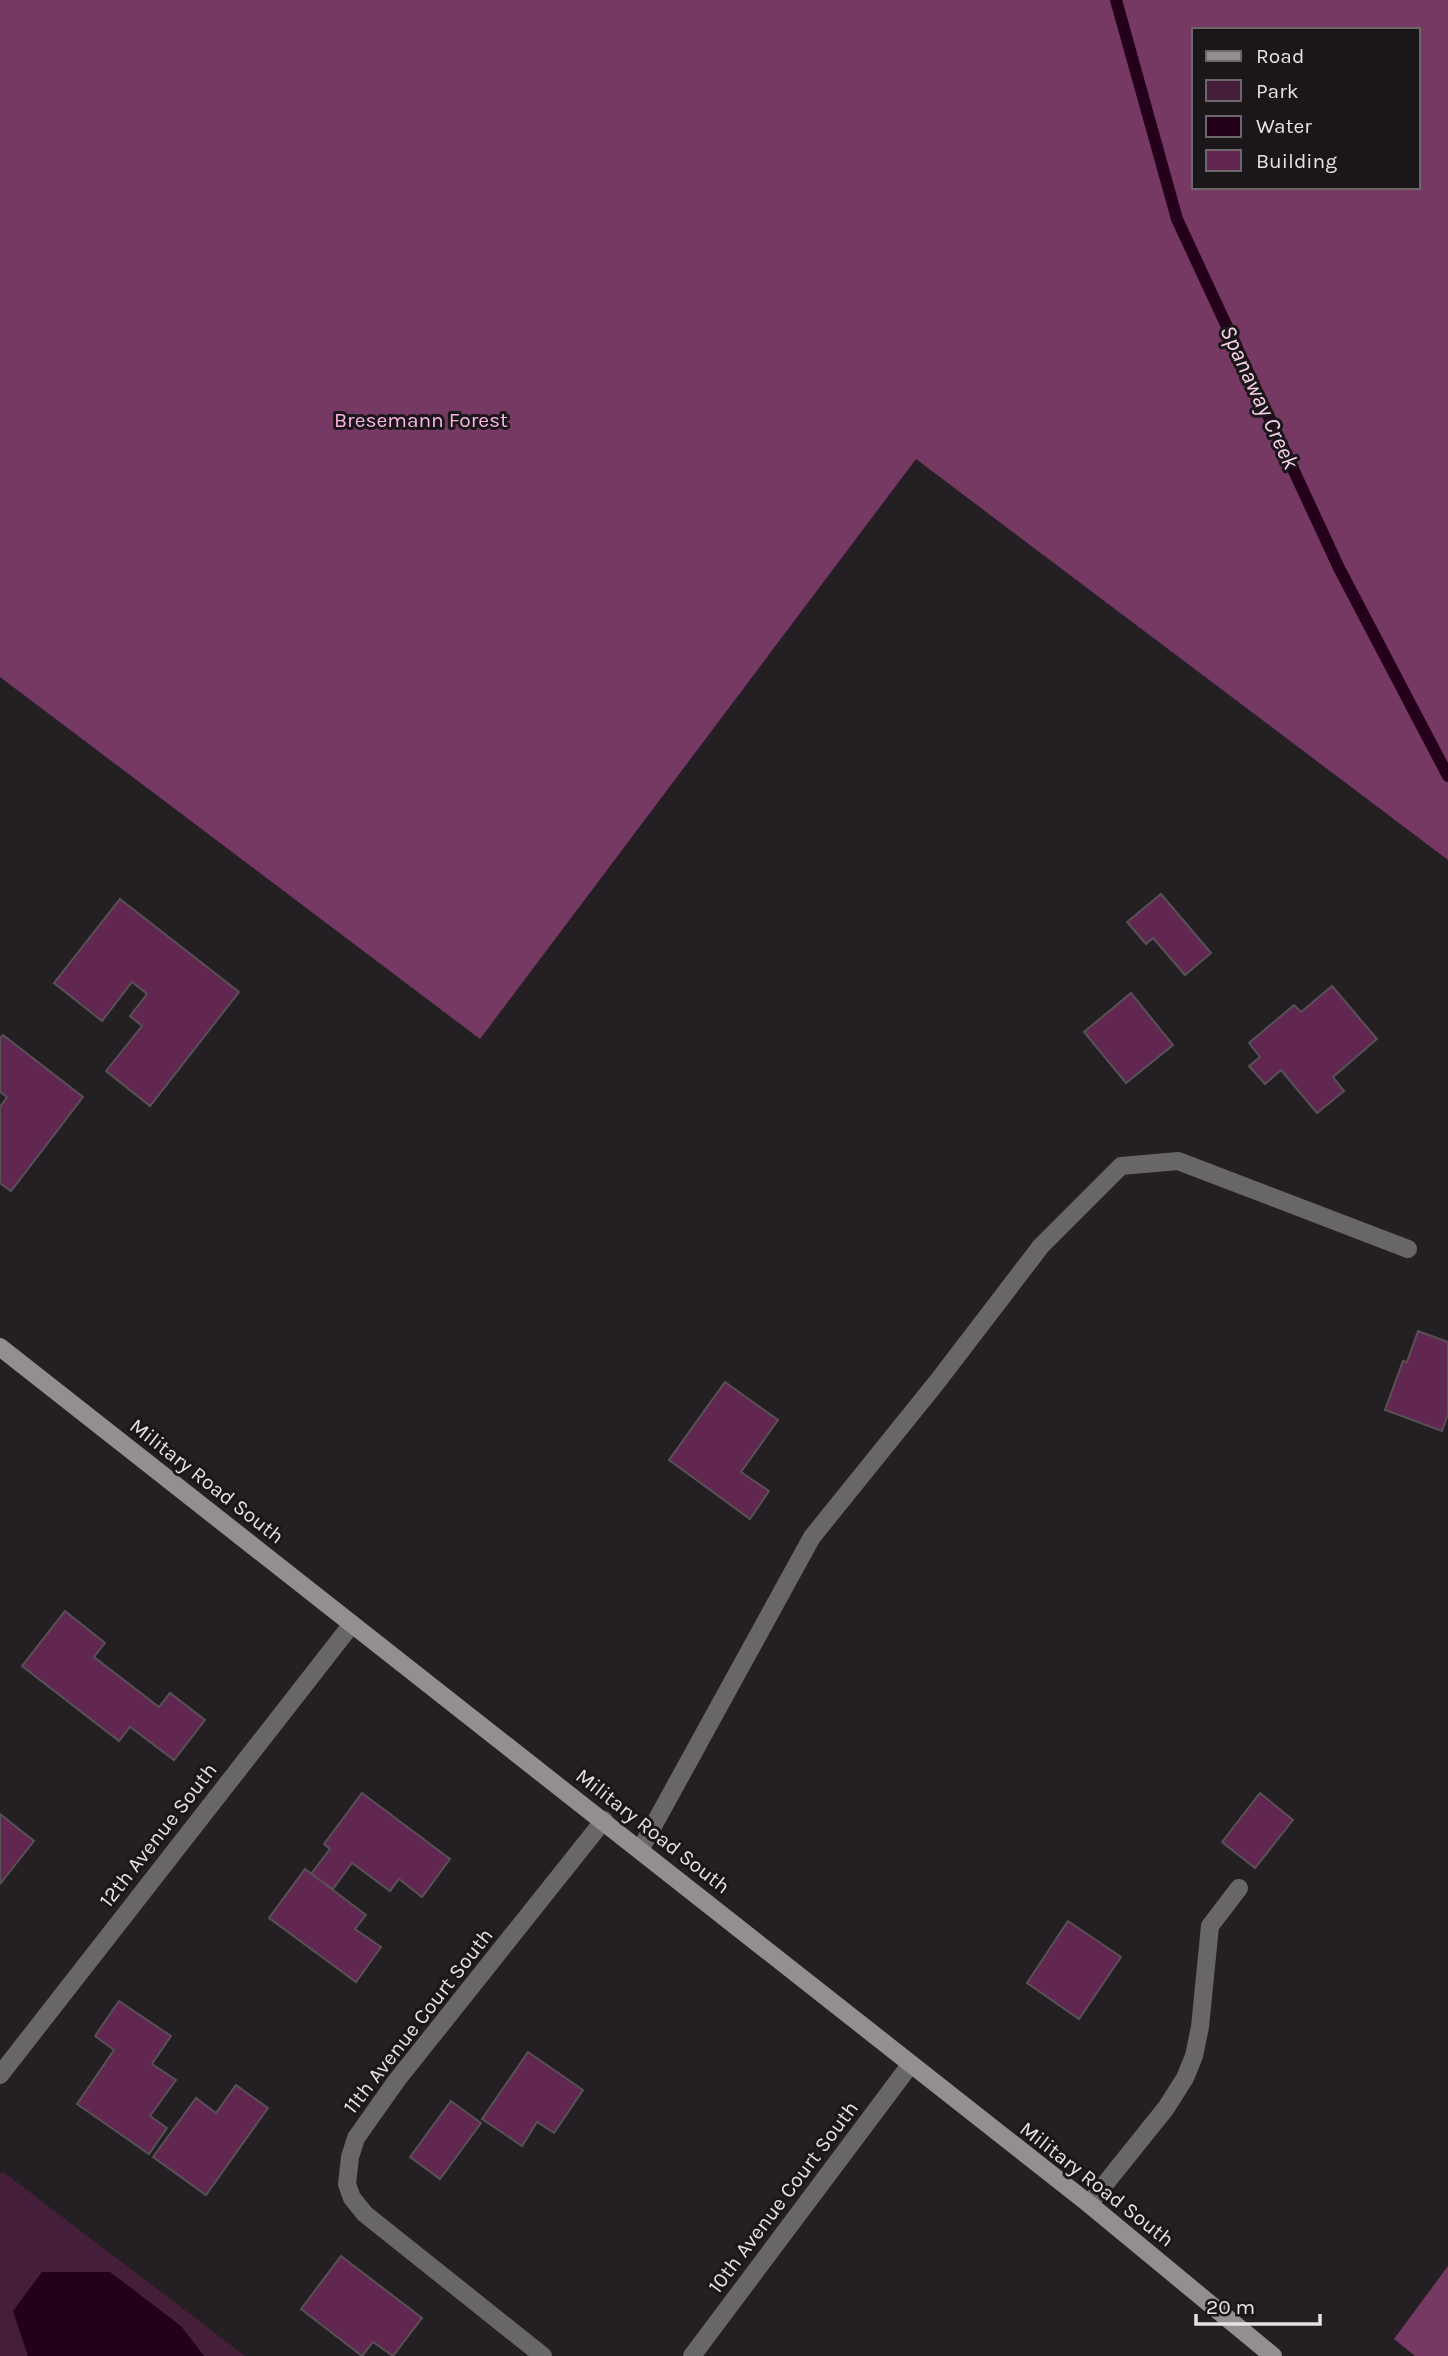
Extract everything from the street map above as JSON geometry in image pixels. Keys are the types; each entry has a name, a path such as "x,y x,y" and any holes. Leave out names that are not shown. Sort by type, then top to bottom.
{"main road":[{"name":"Military Road South","path":"0,1347 1089,2204 1273,2356"}],"street":[{"path":"640,1850 812,1537 1041,1247 1121,1166 1178,1161 1408,1249"},
{"name":"12th Avenue South","path":"0,2075 352,1624"},
{"name":"11th Avenue Court South","path":"543,2356 365,2214 352,2198 347,2184 355,2138 397,2080 604,1821"},
{"path":"1089,2204 1166,2108 1185,2078 1195,2056 1200,2027 1210,1926 1239,1888"},
{"name":"10th Avenue Court South","path":"692,2356 910,2065"}],"green space":[{"name":"Bresemann Forest","path":"0,0 1448,0 1448,860 916,459 480,1039 0,677"},
{"path":"2,2171 245,2356 204,2356 181,2326 13,2311 28,2356 0,2356"},
{"path":"1448,2266 1448,2356 1415,2356 1394,2339"}],"water":[{"path":"42,2272 110,2272 181,2326 204,2356 28,2356 13,2311"}],"building":[{"path":"1161,894 1211,953 1185,975 1153,938 1146,944 1127,922"},
{"path":"120,899 239,992 150,1106 106,1071 142,1026 130,1016 147,994 132,982 102,1021 54,983"},
{"path":"1332,986 1377,1039 1333,1077 1344,1091 1317,1113 1281,1070 1265,1084 1249,1066 1260,1057 1249,1043 1294,1005 1301,1012"},
{"path":"1131,993 1173,1045 1126,1083 1084,1032"},
{"path":"3,1035 83,1097 11,1191 0,1183 0,1107 7,1097 0,1092 0,1038"},
{"path":"1418,1331 1448,1342 1448,1414 1442,1431 1385,1410 1403,1361 1407,1362"},
{"path":"725,1382 778,1420 741,1472 769,1491 750,1519 669,1460"},
{"path":"65,1611 105,1643 94,1657 159,1707 170,1693 205,1720 174,1760 130,1727 119,1741 22,1666"},
{"path":"362,1793 450,1859 422,1897 399,1879 390,1891 352,1863 333,1889 311,1874 330,1849 324,1844"},
{"path":"1260,1793 1293,1820 1255,1868 1222,1842"},
{"path":"0,1814 34,1841 0,1884"},
{"path":"305,1869 366,1915 355,1929 381,1947 356,1982 269,1918"},
{"path":"1068,1921 1121,1957 1079,2019 1027,1983"},
{"path":"119,2001 171,2036 152,2064 176,2080 150,2116 167,2128 149,2154 77,2104 114,2050 95,2036"},
{"path":"528,2052 583,2090 554,2133 537,2122 522,2146 482,2119"},
{"path":"236,2085 268,2108 206,2195 153,2157 196,2098 216,2113"},
{"path":"451,2101 481,2123 440,2179 410,2157"},
{"path":"341,2256 422,2318 393,2356 373,2342 362,2356 301,2309"}],"waterway":[{"name":"Spanaway Creek","path":"1116,0 1177,219 1339,568 1448,776"}]}
